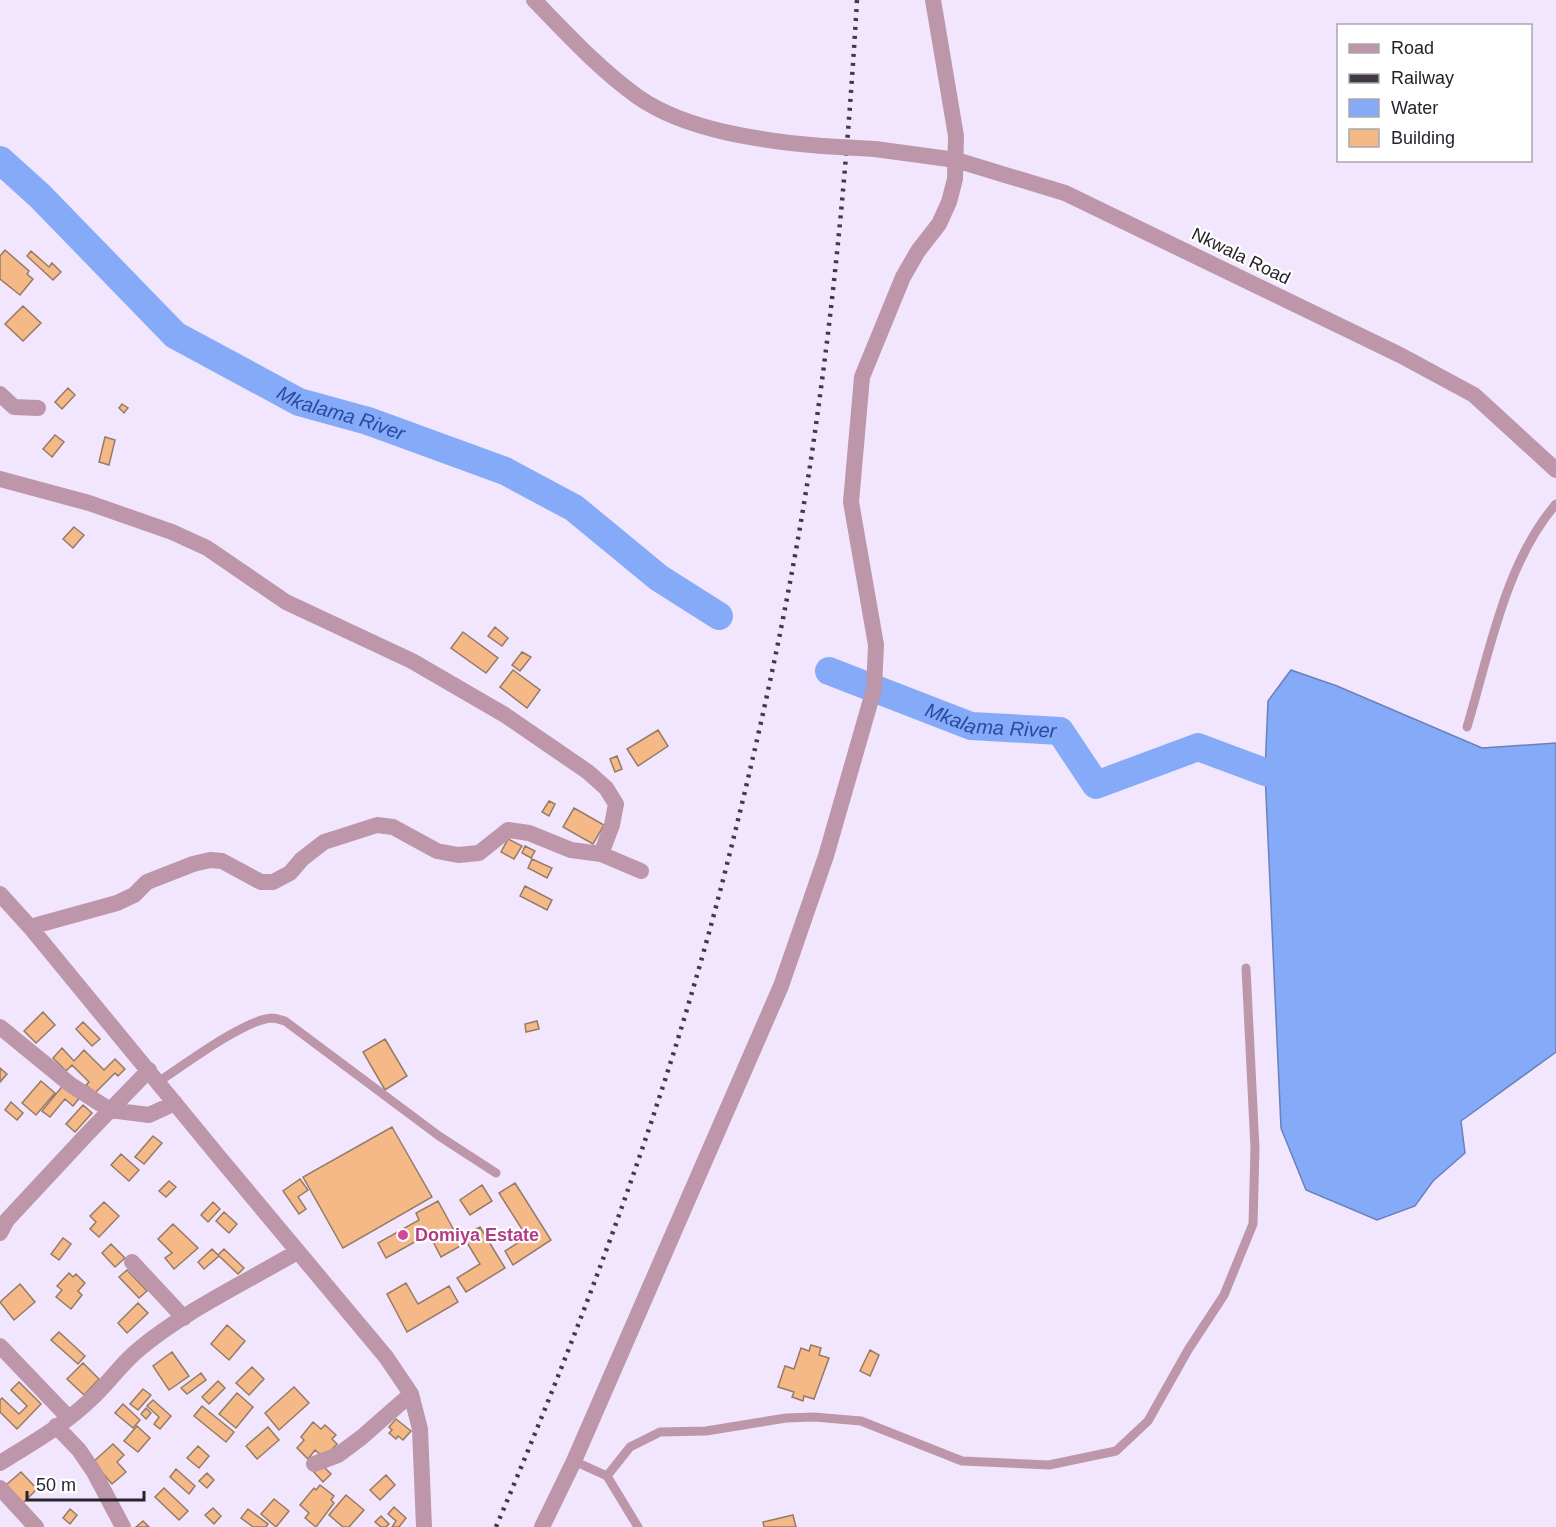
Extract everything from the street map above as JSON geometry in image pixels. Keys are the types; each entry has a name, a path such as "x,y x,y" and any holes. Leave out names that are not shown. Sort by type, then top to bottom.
{"street":[{"name":"Nkwala Road","path":"534,0 593,60 639,98 669,114 713,129 750,138 875,149 956,160 1065,193 1400,355 1474,396 1556,470"},
{"path":"542,1527 574,1461 781,986 826,855 867,719 874,689 876,645 851,502 862,377 903,278 918,251 939,224 949,202 955,179 956,136 933,0"},
{"path":"0,394 14,407 38,408"},
{"path":"0,479 90,503 172,532 207,548 286,602 412,661 505,715 588,772 606,788 616,804 612,825 601,854"},
{"path":"30,927 117,903 134,894 147,882 169,872 210,860 222,861 261,882 273,882 290,873 302,859 324,842 377,825 393,827 437,851 458,855 479,853 508,830 529,833 571,850 601,854 640,871"},
{"path":"0,894 30,927 386,1357 411,1394 420,1429 424,1527"},
{"path":"0,1027 71,1085 110,1110 148,1115 175,1103"},
{"path":"0,1233 7,1220 110,1110 154,1076"},
{"path":"0,1463 88,1402 136,1351 184,1318 297,1252"},
{"path":"132,1262 184,1318"},
{"path":"0,1346 62,1422 94,1472 123,1527"},
{"path":"314,1464 338,1455 411,1394"},
{"path":"0,1488 36,1527"}],"lane":[{"path":"1467,727 1508,590 1529,545 1556,504"},
{"path":"607,1476 630,1447 660,1432 706,1431 786,1418 814,1417 861,1421 962,1461 1049,1464 1116,1451 1148,1421 1188,1350 1224,1295 1253,1224 1255,1148 1246,968"},
{"path":"154,1076 234,1032 261,1020 273,1018 285,1021 421,1123 496,1173"},
{"path":"574,1461 607,1476 638,1527"}],"water":[{"path":"1291,670 1337,686 1482,748 1556,743 1556,1052 1461,1121 1465,1153 1433,1181 1415,1206 1377,1220 1306,1190 1281,1128 1265,772 1268,701"}],"building":[{"path":"5,250 29,271 27,274 33,279 20,295 0,279 0,256"},
{"path":"31,251 49,267 52,263 61,272 53,280 27,256"},
{"path":"23,306 41,323 23,341 5,324"},
{"path":"68,388 75,395 62,409 55,402"},
{"path":"122,404 128,408 124,413 119,408"},
{"path":"55,435 64,442 52,457 43,449"},
{"path":"105,437 115,440 109,465 99,462"},
{"path":"74,527 84,535 73,548 63,539"},
{"path":"495,627 508,638 502,646 488,636"},
{"path":"463,632 498,658 486,673 451,648"},
{"path":"522,652 531,657 520,671 512,665"},
{"path":"513,670 540,690 527,708 500,687"},
{"path":"658,730 668,746 638,766 627,749"},
{"path":"617,756 622,769 615,772 610,759"},
{"path":"549,801 555,804 549,816 542,812"},
{"path":"574,808 604,825 593,844 563,827"},
{"path":"508,839 522,846 514,859 501,852"},
{"path":"525,846 535,851 531,858 522,853"},
{"path":"532,859 552,868 547,878 528,868"},
{"path":"525,886 552,900 547,910 520,896"},
{"path":"43,1012 55,1025 36,1043 24,1031"},
{"path":"537,1021 539,1029 526,1032 525,1024"},
{"path":"83,1022 100,1039 92,1046 76,1029"},
{"path":"385,1039 407,1076 385,1090 363,1052"},
{"path":"62,1048 74,1061 84,1050 104,1070 115,1059 125,1069 118,1076 115,1073 95,1093 86,1085 89,1082 72,1065 66,1071 53,1058"},
{"path":"0,1068 7,1074 0,1082"},
{"path":"41,1081 55,1093 36,1115 22,1103"},
{"path":"65,1083 81,1096 73,1106 65,1099 50,1117 42,1111"},
{"path":"11,1102 23,1113 17,1120 5,1110"},
{"path":"83,1105 92,1113 75,1132 66,1124"},
{"path":"392,1127 432,1197 343,1248 303,1177"},
{"path":"153,1136 162,1143 144,1164 135,1157"},
{"path":"121,1154 139,1170 129,1181 111,1165"},
{"path":"300,1179 308,1190 298,1197 306,1209 299,1214 283,1191"},
{"path":"169,1181 176,1187 166,1197 159,1191"},
{"path":"515,1183 551,1240 513,1265 505,1251 527,1237 499,1193"},
{"path":"482,1185 492,1201 470,1215 460,1200"},
{"path":"438,1201 462,1245 441,1257 429,1234 386,1258 378,1243 419,1220 416,1213"},
{"path":"104,1202 119,1216 99,1237 90,1229 96,1222 90,1216"},
{"path":"213,1202 220,1209 208,1222 201,1215"},
{"path":"224,1212 237,1224 229,1233 216,1221"},
{"path":"173,1224 198,1248 174,1269 165,1258 172,1253 158,1239"},
{"path":"480,1227 505,1268 466,1292 457,1278 480,1264 463,1236"},
{"path":"63,1238 71,1244 59,1260 51,1254"},
{"path":"111,1244 125,1258 115,1267 102,1253"},
{"path":"212,1249 219,1256 204,1269 198,1262"},
{"path":"224,1249 244,1268 238,1274 218,1255"},
{"path":"127,1270 147,1291 139,1298 119,1277"},
{"path":"69,1273 73,1277 76,1274 85,1283 78,1291 82,1295 71,1309 56,1297 62,1290 57,1286"},
{"path":"406,1283 418,1304 449,1286 458,1302 407,1332 387,1294"},
{"path":"20,1284 35,1302 14,1320 0,1302"},
{"path":"138,1303 148,1313 127,1333 118,1323"},
{"path":"227,1325 245,1341 229,1360 211,1344"},
{"path":"59,1332 85,1356 78,1364 51,1340"},
{"path":"811,1345 821,1348 819,1355 829,1358 814,1399 804,1396 803,1401 792,1397 794,1392 778,1387 785,1366 794,1369 801,1348 809,1351"},
{"path":"870,1350 879,1355 870,1376 860,1371"},
{"path":"172,1352 189,1376 169,1390 153,1366"},
{"path":"83,1363 99,1379 84,1395 67,1379"},
{"path":"252,1367 264,1379 249,1395 236,1383"},
{"path":"201,1373 206,1380 187,1394 181,1388"},
{"path":"218,1381 225,1388 209,1404 202,1397"},
{"path":"19,1382 41,1404 17,1429 0,1412 0,1400 2,1398 19,1414 27,1406 11,1390"},
{"path":"294,1387 309,1403 279,1430 265,1413"},
{"path":"143,1389 151,1395 138,1410 130,1404"},
{"path":"237,1393 253,1407 236,1428 219,1414"},
{"path":"153,1400 171,1416 160,1429 154,1424 159,1417 147,1406"},
{"path":"123,1404 140,1420 133,1428 115,1413"},
{"path":"202,1406 234,1432 226,1442 194,1416"},
{"path":"146,1408 151,1413 146,1419 141,1414"},
{"path":"396,1419 411,1431 403,1440 398,1436 396,1439 389,1433 392,1430 389,1427"},
{"path":"313,1422 321,1429 325,1425 336,1435 332,1439 337,1444 324,1458 315,1450 308,1459 297,1448 304,1440 301,1437"},
{"path":"137,1426 150,1438 138,1452 124,1441"},
{"path":"268,1427 279,1440 257,1459 246,1446"},
{"path":"113,1444 124,1455 117,1462 126,1472 112,1484 93,1462"},
{"path":"198,1446 209,1456 199,1468 187,1458"},
{"path":"321,1464 331,1474 323,1482 313,1471"},
{"path":"176,1469 195,1486 189,1494 170,1477"},
{"path":"21,1472 37,1489 23,1503 6,1485"},
{"path":"207,1473 214,1480 207,1488 199,1481"},
{"path":"386,1475 395,1485 380,1500 370,1490"},
{"path":"320,1485 334,1496 331,1500 334,1503 316,1527 305,1518 309,1513 300,1505 314,1488 316,1490"},
{"path":"164,1488 188,1511 179,1520 155,1497"},
{"path":"346,1495 364,1510 349,1527 343,1527 329,1515"},
{"path":"274,1499 289,1511 276,1527 261,1514"},
{"path":"394,1507 406,1518 399,1527 392,1527 396,1521 388,1514"},
{"path":"213,1508 221,1516 214,1524 205,1515"},
{"path":"70,1509 77,1515 70,1524 63,1518"},
{"path":"248,1509 268,1524 266,1527 253,1527 241,1518"},
{"path":"793,1515 796,1527 764,1527 763,1522"},
{"path":"381,1516 389,1524 386,1527 381,1527 375,1522"},
{"path":"143,1521 149,1527 136,1527"}],"waterway":[{"name":"Mkalama River","path":"0,160 40,196 175,335 299,402 368,421 505,471 574,508 659,578 719,616"},
{"name":"Mkalama River","path":"829,671 971,726 1060,731 1096,785 1198,747 1265,772"}],"railway":[{"path":"496,1527 593,1287 651,1124 702,959 752,761 778,644 810,469 842,205 857,0"}],"place":[{"name":"Domiya Estate","path":"403,1235"}]}
